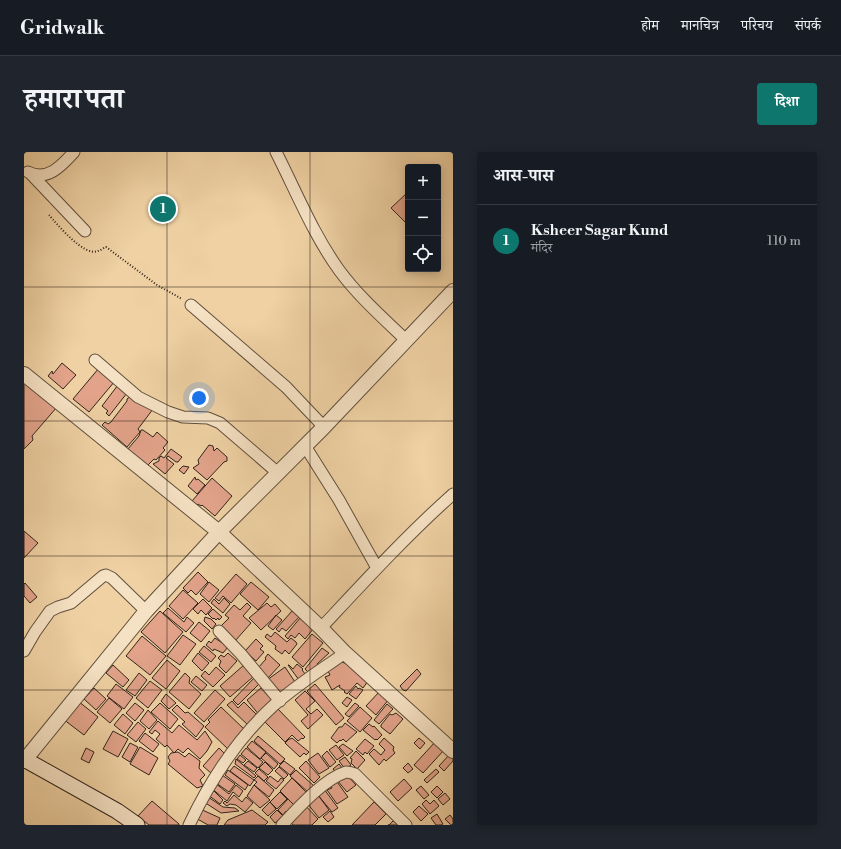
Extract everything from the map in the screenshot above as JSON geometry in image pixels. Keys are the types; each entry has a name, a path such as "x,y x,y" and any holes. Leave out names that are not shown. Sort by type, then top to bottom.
{"main road":[{"path":"24,760 117,811 137,825"}],"street":[{"path":"27,171 38,175 57,170 74,152"},
{"path":"276,152 322,245 352,287 406,340"},
{"path":"27,171 86,230"},
{"path":"24,760 146,611 219,532 324,427 453,291"},
{"path":"191,304 286,387 324,427"},
{"path":"95,360 138,397 168,412 183,416 208,418 220,423 278,473"},
{"path":"24,374 219,532 321,628 345,653 453,751"},
{"path":"305,446 339,500 377,568"},
{"path":"321,628 377,568 453,494"},
{"path":"24,651 50,611 71,603 106,575 112,578 146,611"},
{"path":"219,631 237,649 280,701"},
{"path":"189,825 200,801 239,743 273,706 345,653"},
{"path":"282,825 308,798 332,779 348,772 355,774 406,825"}],"path":[{"path":"48,215 81,247 98,252 106,247 157,285 191,304"}],"building":[{"path":"405,195 405,222 391,208"},
{"path":"62,363 76,375 63,389 48,376 52,371 53,374"},
{"path":"99,368 115,381 89,412 73,399"},
{"path":"24,378 57,407 32,436 33,440 24,449"},
{"path":"118,385 127,393 109,416 106,413 108,411 102,406"},
{"path":"132,395 153,409 138,429 140,432 127,447 102,425 105,422 108,424 111,422 127,399"},
{"path":"141,430 153,437 157,432 168,442 163,448 165,450 156,460 154,459 144,469 127,450 139,436"},
{"path":"209,445 213,446 214,451 217,448 227,457 227,461 224,462 207,480 193,468 199,464 198,460"},
{"path":"171,449 182,457 178,462 168,456 166,458 174,464 165,474 153,464 159,461 161,456 164,458"},
{"path":"183,466 189,467 184,474 179,470"},
{"path":"195,477 196,480 198,479 205,485 197,494 188,486"},
{"path":"212,478 232,496 215,516 202,505 197,505 192,501"},
{"path":"24,531 38,543 24,558"},
{"path":"198,572 208,582 196,595 191,590 188,593 183,588"},
{"path":"236,574 247,584 231,603 223,596 219,601 215,598"},
{"path":"209,582 219,590 209,602 200,594"},
{"path":"251,582 269,597 258,610 240,594"},
{"path":"25,583 37,597 30,603 24,596"},
{"path":"183,590 198,603 183,619 169,606"},
{"path":"224,598 230,604 223,613 211,603 214,599 219,604"},
{"path":"203,599 212,608 206,615 201,610 198,614 193,609"},
{"path":"247,603 251,607 243,616 251,623 235,641 220,627 229,618 225,615 234,605 240,610"},
{"path":"267,603 271,607 275,604 281,611 261,630 249,618"},
{"path":"168,608 184,622 187,617 194,623 186,632 163,613"},
{"path":"213,609 222,617 219,620 218,618 216,620 214,618 213,619 208,614"},
{"path":"160,611 183,632 165,653 141,632"},
{"path":"292,611 299,617 286,631 282,628 279,632 276,629"},
{"path":"276,615 282,620 273,630 268,626"},
{"path":"205,617 211,619 216,624 212,629 204,621"},
{"path":"301,617 314,628 305,639 299,633 295,638 291,635 288,639 285,636"},
{"path":"199,622 210,631 201,642 190,633"},
{"path":"275,632 287,642 291,638 296,642 297,644 289,654 285,650 282,654 275,649 276,646 265,637 267,634 271,637"},
{"path":"312,634 323,643 303,667 292,657"},
{"path":"183,635 196,644 180,665 167,656"},
{"path":"142,636 166,656 150,675 126,656"},
{"path":"215,638 228,647 223,653 214,649 213,651 206,645 209,641 211,643"},
{"path":"256,639 263,646 260,649 264,652 256,661 245,651"},
{"path":"204,646 216,656 211,662 199,652"},
{"path":"322,648 329,653 317,664 319,667 311,675 305,669"},
{"path":"198,653 209,663 202,671 192,661"},
{"path":"228,653 237,661 226,673 219,666 221,661 218,658 221,655 224,657"},
{"path":"268,654 280,665 268,678 258,668 266,659 265,658"},
{"path":"167,660 180,671 166,689 152,678"},
{"path":"339,661 356,667 368,681 363,688 357,683 347,694 339,687 340,685 332,690 325,677 330,675 327,669"},
{"path":"297,664 303,669 302,670 306,675 299,680 288,665 293,669"},
{"path":"113,665 129,680 123,687 106,673"},
{"path":"244,665 254,676 230,697 220,686"},
{"path":"216,667 225,675 213,687 201,676 205,671 209,675"},
{"path":"285,667 297,685 278,697 267,680"},
{"path":"417,669 421,674 406,691 403,690 400,686"},
{"path":"139,673 147,680 135,696 126,690"},
{"path":"185,673 190,678 189,683 201,694 189,709 169,692"},
{"path":"196,676 207,685 202,691 191,682"},
{"path":"254,678 260,683 238,705 233,700"},
{"path":"150,681 162,690 148,708 136,698"},
{"path":"116,684 133,697 124,709 107,696"},
{"path":"315,684 344,718 336,725 307,691"},
{"path":"356,686 358,689 363,690 356,699 349,694"},
{"path":"94,688 106,699 96,710 84,699"},
{"path":"261,688 273,701 260,716 247,700"},
{"path":"215,690 225,699 204,722 194,713"},
{"path":"305,691 315,701 306,709 311,714 317,709 323,715 308,729 301,721 308,715 295,700"},
{"path":"380,691 389,699 376,715 366,706"},
{"path":"166,694 176,703 169,709 161,701"},
{"path":"347,697 352,700 347,707 342,703"},
{"path":"109,698 122,709 110,723 97,712"},
{"path":"78,701 98,717 84,735 63,719"},
{"path":"232,701 238,708 244,702 260,718 250,727 227,705"},
{"path":"135,703 144,710 135,721 126,713"},
{"path":"160,703 178,719 170,729 151,712"},
{"path":"355,703 359,706 349,717 345,714"},
{"path":"387,704 393,709 379,724 374,720"},
{"path":"177,705 185,713 188,712 204,726 196,737 182,724 185,722 172,710"},
{"path":"221,707 245,730 229,750 205,727 210,722 208,720"},
{"path":"360,707 372,718 360,732 347,721"},
{"path":"277,708 305,737 303,739 302,738 298,741 292,735 285,742 264,721"},
{"path":"148,710 157,720 149,729 140,721"},
{"path":"396,713 403,719 390,734 381,727 381,725 390,714 392,715"},
{"path":"123,714 133,723 125,734 114,725"},
{"path":"158,721 172,733 179,725 197,740 205,731 212,742 200,759 188,748 183,753 178,749 174,753 167,745 165,747 156,739 160,734 155,730 152,734 149,732"},
{"path":"138,722 146,729 136,742 127,735"},
{"path":"345,723 357,732 346,742 343,739 337,743 331,738 339,727 342,727"},
{"path":"369,724 373,727 374,726 382,735 377,740 363,730"},
{"path":"113,731 128,739 118,757 103,749"},
{"path":"145,733 159,744 153,752 139,741"},
{"path":"258,736 285,759 280,764 254,741"},
{"path":"292,738 309,752 306,755 304,753 300,757 285,743"},
{"path":"384,738 394,747 393,750 395,753 386,761 384,759 379,765 369,754 374,749 381,755 385,750 379,744"},
{"path":"419,738 425,743 420,749 414,743"},
{"path":"365,739 374,746 367,754 365,752 363,755 356,749"},
{"path":"252,741 266,752 260,759 247,747"},
{"path":"436,741 445,749 423,773 414,765"},
{"path":"130,743 138,747 130,762 122,757"},
{"path":"343,744 353,751 347,756 339,747"},
{"path":"336,745 344,755 337,760 329,750"},
{"path":"140,747 158,758 149,775 130,764"},
{"path":"86,748 94,752 89,763 81,759"},
{"path":"219,748 228,757 212,774 203,766"},
{"path":"246,748 263,762 258,768 241,754"},
{"path":"327,751 336,762 330,767 322,756"},
{"path":"356,751 365,760 357,769 351,763 352,759 350,758"},
{"path":"178,752 185,757 189,753 200,761 199,768 205,775 200,780 203,786 197,788 168,764 170,761 168,757 171,753"},
{"path":"266,753 278,764 274,769 261,758"},
{"path":"318,753 329,768 319,774 308,760"},
{"path":"240,755 246,760 243,763 237,759"},
{"path":"449,755 453,758 453,761 444,771 439,766"},
{"path":"345,757 351,765 345,769 339,761"},
{"path":"236,759 256,776 254,778 235,764"},
{"path":"248,761 257,768 254,772 244,765"},
{"path":"284,761 295,769 290,775 279,766"},
{"path":"306,761 320,777 314,783 299,768"},
{"path":"265,762 273,770 268,775 259,768"},
{"path":"408,763 413,769 408,773 403,768"},
{"path":"339,764 342,768 336,773 333,769"},
{"path":"234,766 254,780 250,786 230,771"},
{"path":"279,767 288,775 284,779 275,771"},
{"path":"259,769 268,777 264,781 255,773"},
{"path":"436,769 439,772 427,783 424,780"},
{"path":"228,770 248,785 245,790 225,775"},
{"path":"296,770 314,786 308,792 290,776"},
{"path":"222,775 235,784 229,792 216,783"},
{"path":"258,776 274,790 269,797 254,785 257,782 254,780"},
{"path":"270,776 278,782 281,778 284,780 276,789 266,781"},
{"path":"348,776 356,785 347,792 337,780"},
{"path":"292,778 307,793 295,806 280,791"},
{"path":"335,779 348,797 337,804 327,790 332,788 329,783"},
{"path":"404,779 412,788 398,801 390,792"},
{"path":"215,783 229,794 236,785 243,791 239,797 233,792 227,801 211,788"},
{"path":"254,785 270,800 260,808 247,796"},
{"path":"421,786 429,795 424,799 416,790"},
{"path":"437,786 443,792 437,798 431,792"},
{"path":"212,789 223,800 220,804 207,794"},
{"path":"324,789 338,808 332,812 317,794"},
{"path":"280,792 287,799 277,809 270,802"},
{"path":"445,793 450,799 443,805 438,799"},
{"path":"234,795 242,802 246,797 253,803 245,812 236,805 230,804 227,806 223,803 225,801 227,803"},
{"path":"318,795 329,810 319,818 307,803"},
{"path":"208,797 223,807 235,808 239,811 221,813 204,802"},
{"path":"288,799 294,805 287,813 286,811 283,815 278,810"},
{"path":"426,800 430,804 434,800 439,806 430,814 422,804"},
{"path":"152,801 179,825 149,825 138,816"},
{"path":"270,802 276,809 268,816 262,810"},
{"path":"374,802 386,814 375,825 352,825"},
{"path":"304,804 318,819 312,825 293,825 289,820"},
{"path":"419,806 428,814 421,821 413,812"},
{"path":"198,808 220,818 217,825 208,825 194,817"},
{"path":"252,810 268,822 265,825 224,825 228,820"},
{"path":"277,810 283,816 275,823 270,817"},
{"path":"330,811 334,817 328,822 323,817"},
{"path":"437,814 443,824 441,825 436,825 431,818"},
{"path":"450,815 453,819 453,823 451,825 445,819"},
{"path":"394,820 398,825 389,825"}],"place":[{"name":"Ksheer Sagar Kund","path":"163,209"}]}
